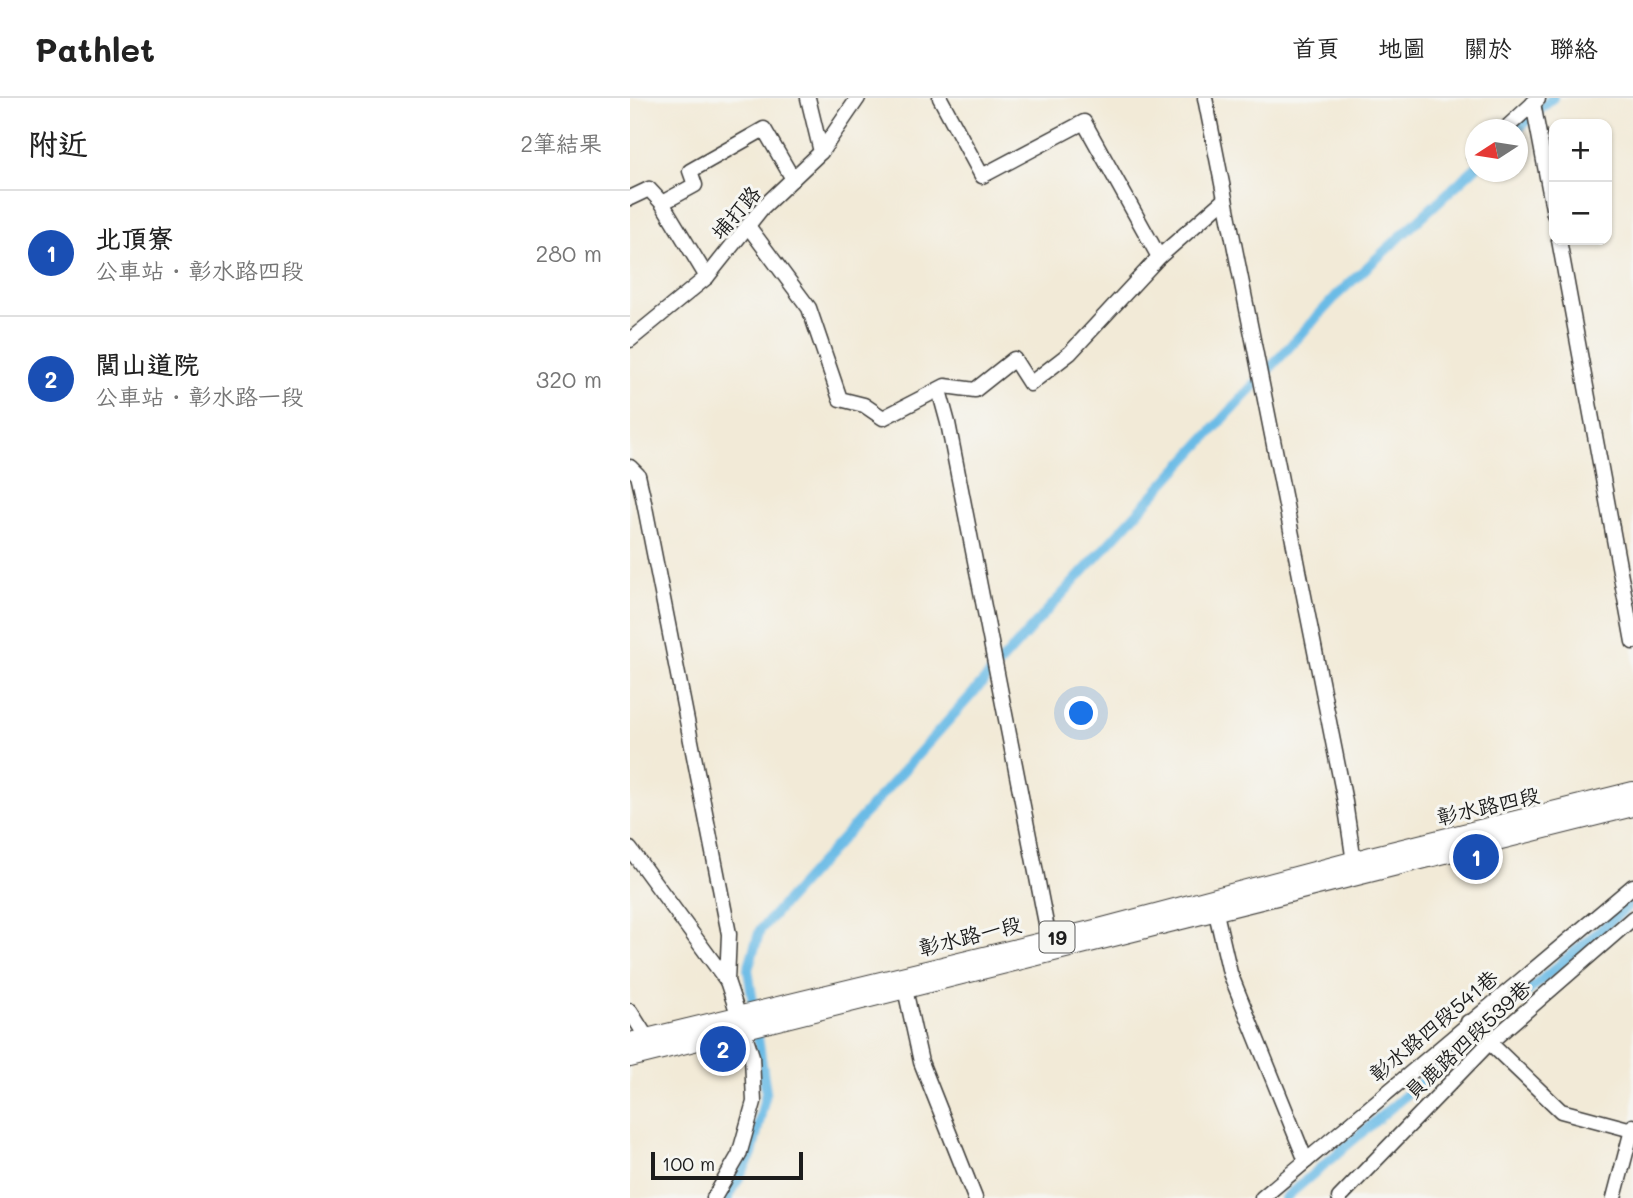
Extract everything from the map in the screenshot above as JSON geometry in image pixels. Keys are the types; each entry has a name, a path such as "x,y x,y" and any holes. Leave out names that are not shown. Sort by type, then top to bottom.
{"main road":[{"name":"彰水路四段","path":"1355,869 1633,792"},
{"name":"彰水路四段","path":"1355,869 1633,807"},
{"name":"彰水路一段","path":"639,1040 905,989 1050,946 1216,912 1355,869"},
{"name":"彰水路一段","path":"630,1058 750,1020 1355,869"}],"street":[{"path":"808,98 824,147"},
{"path":"817,98 824,147"},
{"name":"埔打路","path":"630,340 707,277 748,226 824,147 858,98"},
{"path":"940,98 982,176 1084,122 1159,257"},
{"path":"1205,98 1345,802 1355,869"},
{"path":"1516,119 1536,101"},
{"path":"1536,101 1549,183"},
{"path":"662,203 695,185 690,171 764,129 793,179"},
{"path":"630,198 649,189 662,203 707,277"},
{"path":"748,226 809,308 840,399 864,405 883,418 945,386 975,390 1014,359 1030,384 1070,353 1159,257 1225,199"},
{"path":"1560,245 1633,642"},
{"path":"939,390 951,436 1050,946"},
{"path":"630,467 638,475 643,497 729,934 727,981"},
{"path":"630,849 727,981 750,1020 754,1102 739,1155 715,1198"},
{"name":"彰水路四段541巷","path":"1262,1198 1468,1022 1633,886"},
{"path":"1216,912 1230,973 1306,1161"},
{"name":"員鹿路四段539巷","path":"1339,1198 1488,1044 1633,918"},
{"path":"905,989 922,1062 975,1198"},
{"path":"630,1011 639,1040"},
{"path":"1468,1022 1561,1111 1632,1128 1614,1198"}],"waterway":[{"path":"1528,120 1553,98"},
{"path":"728,1198 752,1154 766,1092 748,969 760,930 1046,612 1338,294 1465,177"},
{"path":"1285,1198 1633,902"}],"place":[{"name":"北頂寮","path":"1476,857"},
{"name":"閭山道院","path":"723,1049"}]}
